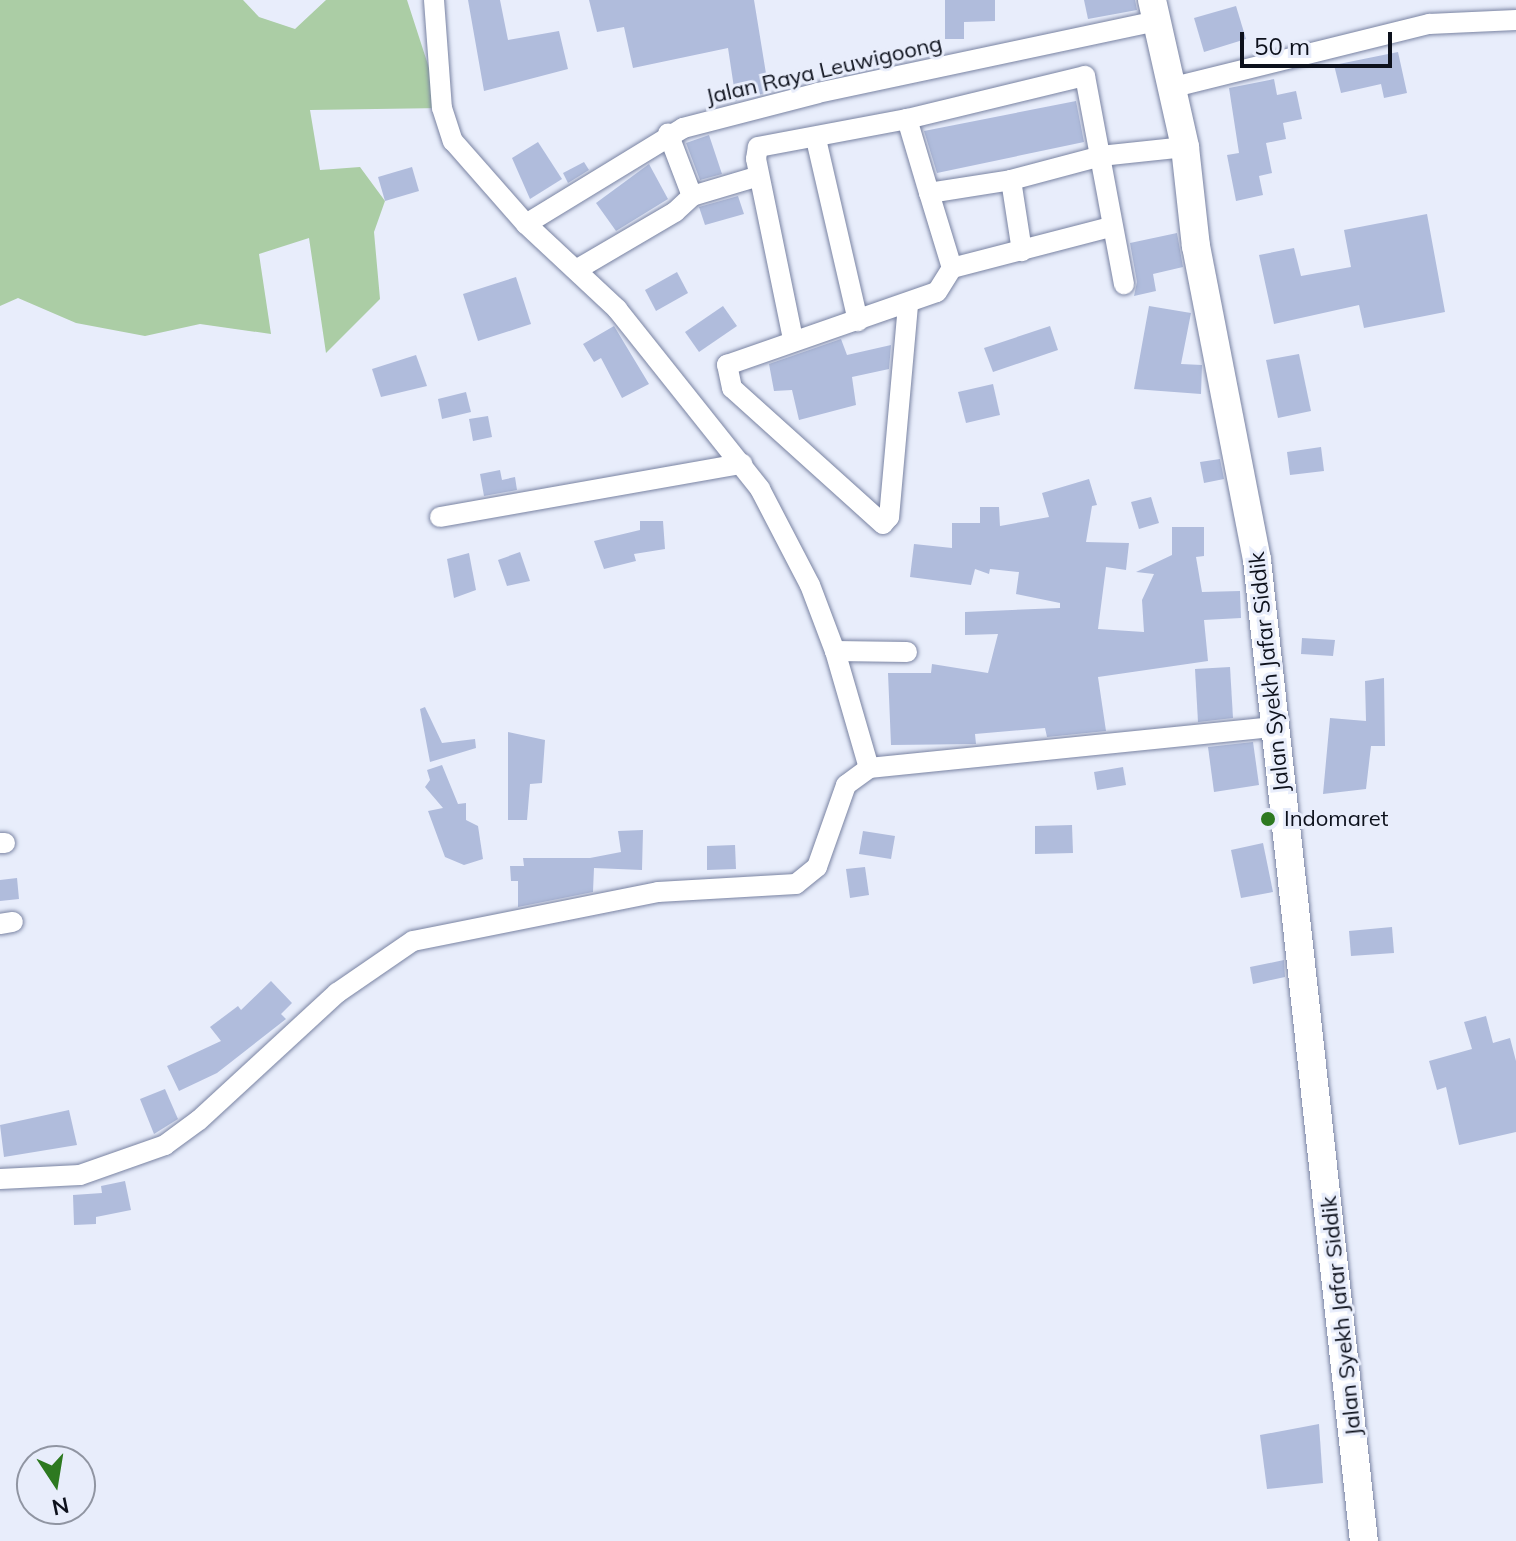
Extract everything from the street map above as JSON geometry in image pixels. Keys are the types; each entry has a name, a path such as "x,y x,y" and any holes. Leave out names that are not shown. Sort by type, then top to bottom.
{"main road":[{"name":"Jalan Syekh Jafar Siddik","path":"1154,11 1185,147 1196,246 1251,517 1320,1099 1364,1541"}],"street":[{"path":"434,0 442,108 449,130 526,224 617,309 742,464 810,585 835,651 869,768"},
{"name":"Jalan Raya Leuwigoong","path":"526,224 668,133 1154,11"},
{"path":"1170,88 1429,24 1516,20"},
{"path":"793,339 755,154 761,145 816,139 1087,76 1111,227 1124,284"},
{"path":"907,119 952,268"},
{"path":"668,133 692,196"},
{"path":"816,139 858,321"},
{"path":"929,193 1011,180 1101,156 1185,147"},
{"path":"576,270 675,212 692,196 759,176"},
{"path":"1011,180 1022,251"},
{"path":"908,305 889,517 883,524 726,379 727,365 738,358 793,339 908,305 937,292 952,268 1111,227"},
{"path":"440,517 742,464"},
{"path":"835,651 907,652"},
{"path":"0,1179 80,1175 165,1145 199,1120 337,993 413,941 658,892 796,884 817,867 846,785 869,768 1274,727"}],"green space":[{"path":"0,0 243,0 259,17 295,29 326,0 407,0 442,108 310,110 320,170 360,167 385,201 374,232 380,299 326,353 309,238 259,254 271,334 200,324 145,336 76,323 18,298 0,306"}],"building":[{"path":"468,0 500,0 508,40 559,31 568,69 484,91"},
{"path":"589,0 754,0 769,92 736,101 728,48 633,68 624,27 597,32"},
{"path":"945,0 995,0 995,21 964,22 964,39 945,39"},
{"path":"1084,0 1135,0 1137,10 1088,19"},
{"path":"1236,6 1246,39 1204,52 1194,18"},
{"path":"1398,52 1407,93 1384,98 1381,84 1341,93 1334,65"},
{"path":"1274,79 1277,95 1296,91 1302,119 1283,123 1286,139 1266,143 1272,173 1259,176 1263,195 1236,201 1227,155 1239,153 1229,88"},
{"path":"1076,101 1084,142 937,173 924,131"},
{"path":"709,135 722,174 700,180 686,143"},
{"path":"538,142 562,179 530,199 512,158"},
{"path":"584,162 589,170 568,183 563,173"},
{"path":"649,164 668,199 616,231 596,203"},
{"path":"412,167 419,191 385,201 378,177"},
{"path":"738,196 744,214 705,225 699,207"},
{"path":"1427,214 1445,312 1364,328 1359,305 1274,324 1259,255 1294,248 1301,276 1351,267 1344,230"},
{"path":"1177,233 1183,267 1153,274 1156,291 1134,296 1137,282 1130,243"},
{"path":"677,272 688,293 656,311 645,290"},
{"path":"516,277 531,324 478,341 463,294"},
{"path":"723,306 737,326 699,352 685,332"},
{"path":"1149,306 1191,313 1181,364 1202,365 1201,394 1134,389"},
{"path":"614,326 649,384 622,398 601,358 594,362 583,344"},
{"path":"1050,326 1058,350 993,372 984,348"},
{"path":"841,339 847,355 891,345 889,369 852,377 856,405 799,420 792,390 774,391 769,364"},
{"path":"1299,354 1311,411 1278,418 1266,360"},
{"path":"416,355 427,386 381,397 372,369"},
{"path":"993,384 1000,415 966,423 958,392"},
{"path":"466,392 471,412 442,419 438,399"},
{"path":"488,416 492,437 473,441 469,419"},
{"path":"1321,447 1324,471 1290,475 1287,452"},
{"path":"1220,459 1224,479 1204,483 1200,462"},
{"path":"500,470 502,480 515,477 517,490 484,496 480,474"},
{"path":"1089,479 1097,505 1092,506 1086,542 1129,543 1126,570 1106,567 1098,629 1144,632 1142,600 1154,574 1136,572 1172,555 1172,527 1204,527 1204,556 1196,557 1202,592 1240,591 1241,618 1204,620 1208,661 1098,677 1106,731 1047,737 1045,728 975,734 976,744 891,745 888,673 931,673 932,664 988,673 998,634 965,635 965,612 1060,608 1060,603 1016,594 1019,572 990,569 989,574 975,569 971,585 910,577 914,544 952,548 952,523 980,523 980,507 999,507 1000,526 1049,517 1042,493"},
{"path":"1151,497 1159,523 1139,529 1131,502"},
{"path":"640,521 663,521 665,549 634,554 636,561 604,569 594,541 640,530"},
{"path":"520,552 530,581 507,586 498,560"},
{"path":"469,553 476,590 454,598 447,559"},
{"path":"1302,638 1335,640 1333,656 1301,654"},
{"path":"1230,667 1233,718 1198,722 1195,669"},
{"path":"1384,678 1385,746 1371,746 1366,789 1323,794 1330,718 1366,721 1365,681"},
{"path":"425,707 442,743 475,739 476,748 430,762 420,709"},
{"path":"508,732 545,740 542,783 530,784 527,820 508,820"},
{"path":"1253,742 1259,785 1214,792 1208,747"},
{"path":"442,765 458,804 466,803 466,820 478,826 483,859 464,865 445,857 428,811 443,808 425,787 430,780 427,770"},
{"path":"1123,767 1126,785 1097,790 1094,772"},
{"path":"1072,825 1073,853 1035,854 1035,826"},
{"path":"643,830 642,870 594,868 593,892 518,907 518,881 511,881 510,866 524,866 523,858 590,858 621,852 618,831"},
{"path":"863,831 895,836 891,859 859,854"},
{"path":"1263,843 1273,892 1241,898 1231,850"},
{"path":"735,845 736,869 707,870 707,846"},
{"path":"865,867 869,895 850,898 846,869"},
{"path":"17,878 19,899 0,901 0,880"},
{"path":"1392,927 1394,953 1351,956 1349,931"},
{"path":"1284,960 1285,977 1253,984 1250,967"},
{"path":"271,981 292,1003 281,1014 286,1019 217,1073 179,1091 167,1066 221,1041 210,1027 238,1006 241,1010"},
{"path":"1486,1016 1493,1043 1510,1038 1516,1061 1516,1132 1459,1145 1446,1087 1437,1090 1429,1061 1472,1049 1464,1022"},
{"path":"165,1089 178,1119 154,1134 140,1099"},
{"path":"69,1110 77,1145 4,1157 0,1125"},
{"path":"125,1181 131,1210 96,1217 96,1224 74,1225 73,1195 102,1193 101,1186"},
{"path":"1319,1424 1323,1483 1267,1489 1260,1435"}],"place":[{"name":"Indomaret","path":"1268,819"}]}
